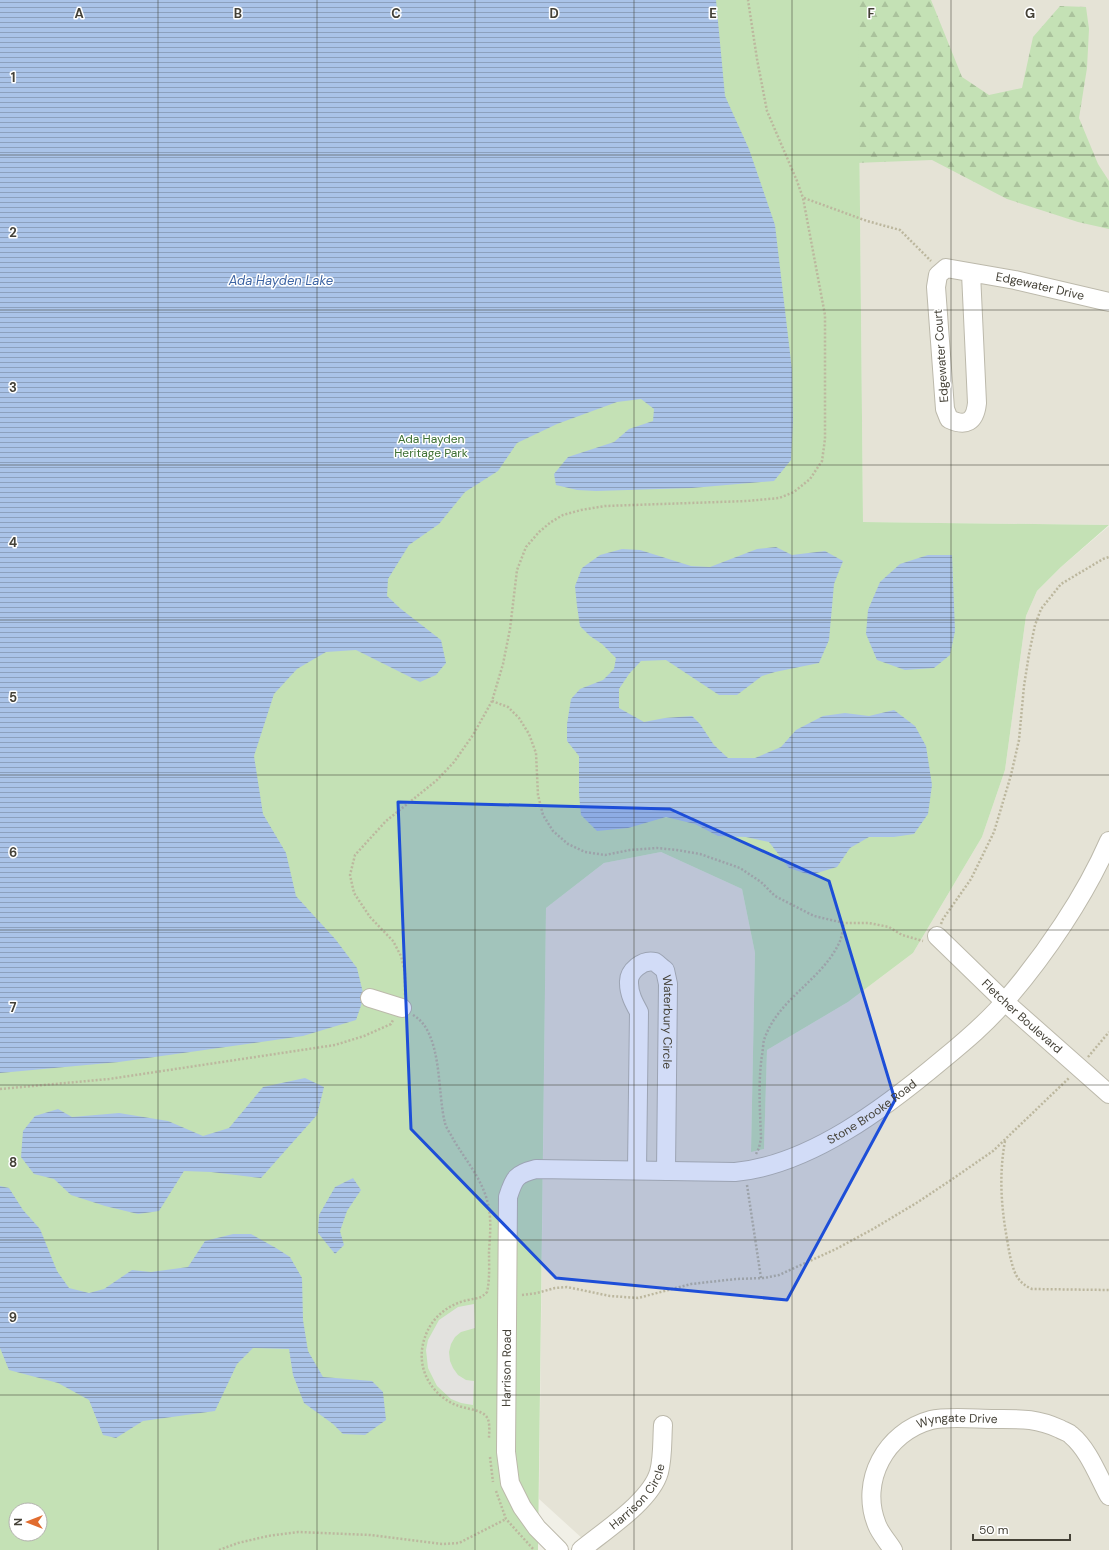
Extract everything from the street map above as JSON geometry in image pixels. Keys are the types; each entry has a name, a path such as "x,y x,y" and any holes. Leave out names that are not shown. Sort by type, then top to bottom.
{"street":[{"path":"942,272 946,268 971,273"},
{"name":"Edgewater Court","path":"942,272 938,276 936,287 945,409 949,419 958,423 969,421 975,415 977,403 971,273"},
{"name":"Edgewater Drive","path":"971,273 1015,280 1109,302"},
{"name":"Stone Brooke Road","path":"522,1173 536,1170 735,1172 769,1166 802,1153 841,1134 882,1108 963,1043 1006,1002 1040,958 1077,902 1109,841"},
{"name":"Fletcher Boulevard","path":"937,936 1006,1002 1109,1094"},
{"name":"Waterbury Circle","path":"637,1170 639,1012 631,997 629,981 634,969 644,962 655,962 665,970 668,984 666,1171"},
{"path":"370,998 402,1008"},
{"name":"Harrison Road","path":"522,1173 512,1183 508,1197 506,1452 510,1483 522,1507 536,1528 560,1550"},
{"name":"Wyngate Drive","path":"893,1550 877,1525 871,1502 872,1480 880,1459 895,1439 913,1426 932,1420 1027,1419 1047,1423 1070,1434 1088,1456 1109,1496"},
{"name":"Harrison Circle","path":"581,1550 638,1504 650,1490 659,1472 663,1425"}],"path":[{"path":"0,1089 109,1079 335,1045 364,1036 391,1024 402,1008 406,990 406,973 401,956 393,941 370,916 354,894 350,875 355,856 386,820 437,780 454,762 473,735 492,701 503,664 510,629 517,570 526,547 539,532 551,522 563,515 581,510 606,506 747,501 779,498 794,492 810,479 822,461 825,439 824,315 803,198 798,181 767,111 748,0"},
{"path":"803,198 867,221 900,230 942,272"},
{"path":"492,701 508,707 519,718 529,734 536,753 538,795 543,815 552,831 568,844 585,852 605,855 630,850 657,848 677,850 718,859 740,868 761,882 775,896 814,916 844,923 869,923 889,927 902,935 919,941 928,942 937,936 943,919 971,879 994,832 1011,775 1019,740 1024,686 1029,654 1035,625 1041,609 1061,584 1103,558 1109,557"},
{"path":"761,1278 746,1180 759,1148 760,1071 764,1040 776,1017 790,999 812,979 830,959 840,940 844,923"},
{"path":"402,1008 420,1018 428,1032 439,1066 445,1124 482,1186 487,1200 490,1217 487,1292 483,1296 448,1308 438,1315 430,1325 425,1335 422,1348 422,1360 428,1381 440,1395 457,1406 486,1415 490,1440"},
{"path":"507,1297 567,1287 610,1296 638,1298 691,1284 736,1278 761,1278 779,1275 836,1249 873,1229 951,1180 993,1151 1079,1068 1109,1032"},
{"path":"1005,1141 1000,1177 1003,1218 1010,1256 1016,1276 1023,1284 1032,1289 1109,1290"},
{"path":"490,1455 492,1479 506,1519 534,1550"},
{"path":"219,1550 238,1543 268,1536 298,1532 370,1535 442,1544 459,1543 506,1519"}],"highlighted area":[{"path":"398,802 670,809 829,881 895,1100 787,1300 556,1278 411,1129"}],"shaded area":[{"path":"858,0 1109,0 1109,525 863,522"},
{"path":"1109,526 1109,1550 595,1550 539,1499 546,908 604,863 661,852 742,889 755,953 751,1151 764,1149 767,1050 848,1002 913,953 982,837 1005,770 1026,616 1037,591 1061,567"},
{"path":"474,1304 475,1328 461,1332 455,1337 449,1352 450,1361 458,1375 466,1380 474,1381 473,1405 461,1403 451,1399 437,1386 428,1368 426,1350 428,1340 439,1320 458,1307"}],"green space":[{"name":"Ada Hayden Heritage Park","path":"0,0 858,0 863,522 1109,525 1061,567 1037,591 1026,616 1005,770 982,837 913,953 848,1002 767,1050 764,1149 751,1152 755,953 742,889 661,852 604,863 546,908 538,1550 0,1550"},
{"path":"772,0 931,0 962,77 989,95 1022,88 1033,37 1060,6 1086,7 1089,29 1087,68 1079,118 1098,164 1109,181 1109,229 1078,222 1007,199 932,160 855,163"}],"water":[{"name":"Ada Hayden Lake","path":"0,0 716,0 725,96 749,149 775,225 792,370 793,420 791,460 774,481 692,488 596,491 577,490 556,485 554,474 568,457 614,442 629,429 653,421 654,409 641,399 617,402 557,424 517,443 498,471 465,492 439,524 409,545 388,579 387,596 401,609 441,640 446,663 436,675 420,682 356,650 326,652 297,669 274,694 254,756 263,814 286,853 296,896 336,940 357,968 364,997 356,1020 303,1036 119,1062 0,1073"},
{"path":"776,547 792,555 825,551 843,561 834,584 829,640 819,663 762,676 737,695 719,695 666,660 641,661 629,674 619,689 619,708 644,722 665,718 692,716 700,724 714,745 728,758 755,758 781,747 796,730 823,716 845,713 869,716 894,710 915,726 926,746 932,785 928,814 914,834 894,837 869,837 850,848 837,867 810,875 789,868 769,842 746,837 718,836 695,824 666,817 628,828 597,831 581,815 579,794 579,756 567,741 567,724 571,699 580,689 603,680 614,669 616,658 580,626 575,586 582,568 600,555 622,549 640,550 691,566 710,567 757,549"},
{"path":"928,555 952,555 955,631 950,655 934,668 905,670 877,660 866,634 868,610 880,582 900,564"},
{"path":"305,1078 324,1087 317,1115 261,1178 211,1172 184,1171 159,1211 138,1214 105,1206 71,1195 54,1179 34,1174 21,1157 23,1131 35,1116 58,1109 72,1117 119,1113 168,1121 203,1136 229,1128 263,1087"},
{"path":"353,1178 361,1190 347,1211 340,1231 344,1245 335,1254 318,1233 319,1215 335,1187"},
{"path":"0,1186 9,1188 23,1210 40,1229 57,1271 69,1288 89,1293 104,1289 132,1270 151,1272 188,1267 205,1241 233,1234 251,1234 276,1248 290,1257 302,1278 303,1320 308,1351 323,1377 372,1381 383,1392 386,1420 365,1435 343,1434 333,1424 304,1403 293,1375 289,1349 253,1348 237,1364 215,1411 143,1421 116,1438 103,1435 89,1400 58,1383 9,1370 0,1348"}]}
